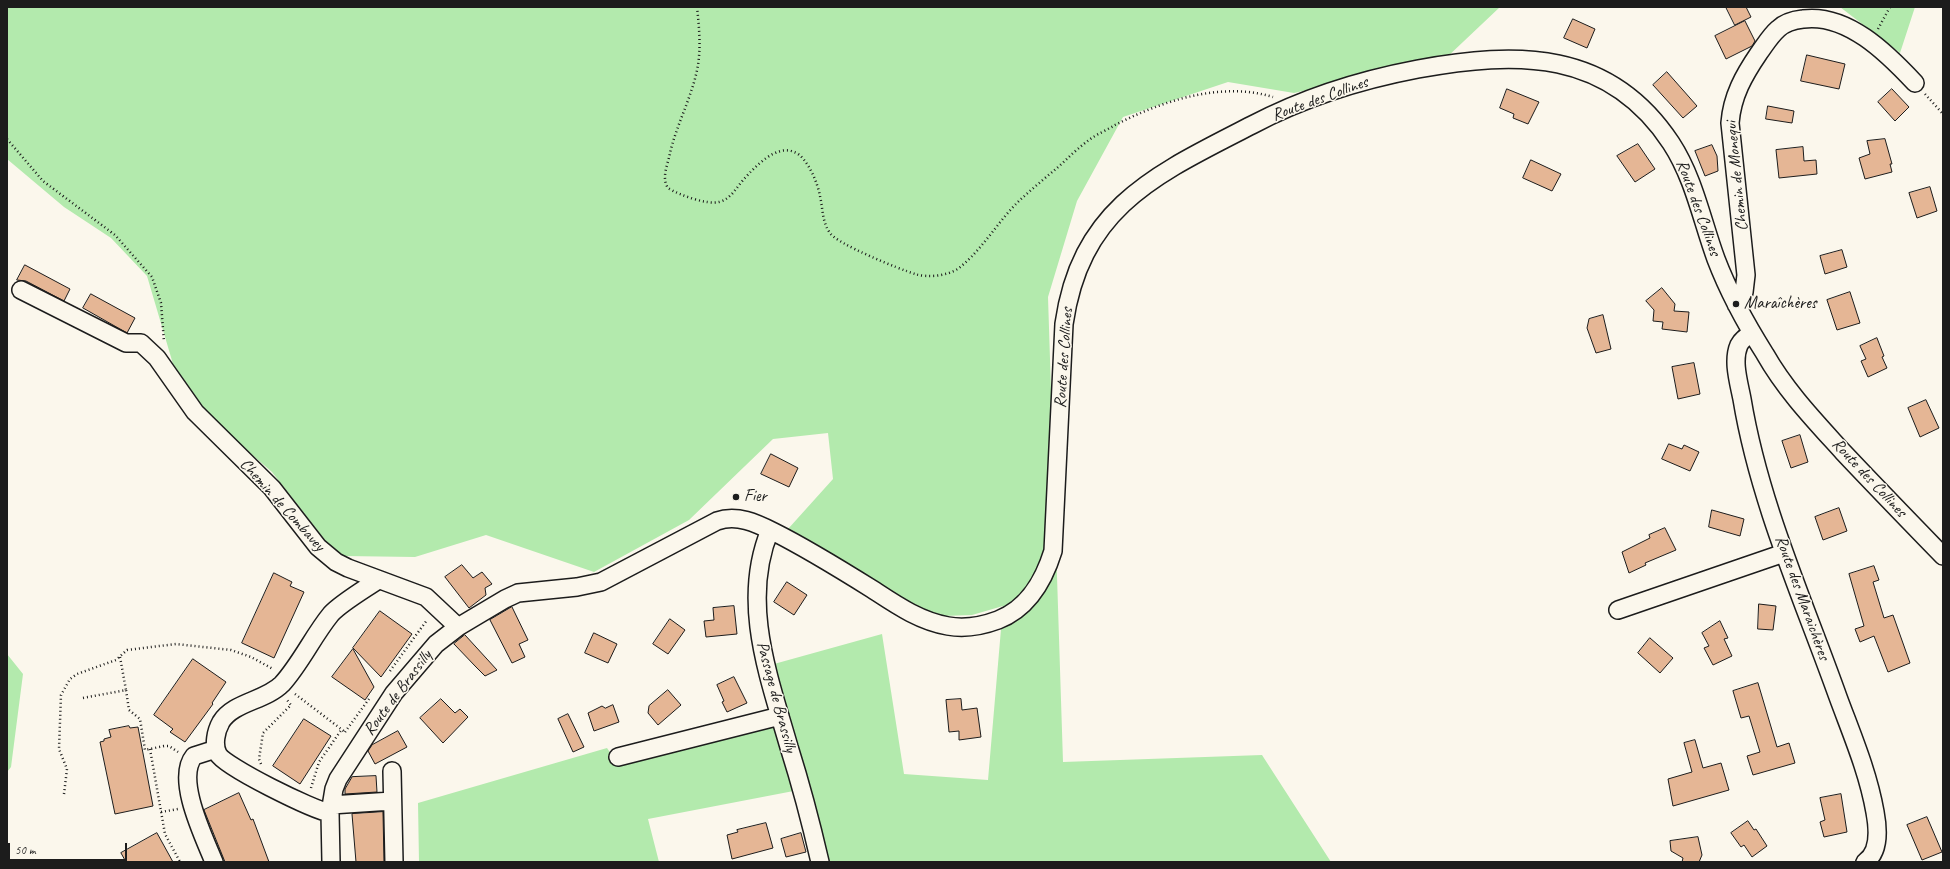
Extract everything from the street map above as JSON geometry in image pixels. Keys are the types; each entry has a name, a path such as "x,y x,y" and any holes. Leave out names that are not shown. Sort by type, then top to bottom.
{"street":[{"name":"Chemin de Monequi","path":"1736,304 1744,292 1746,275 1730,123 1736,91 1750,66 1778,28 1788,23 1804,19 1822,18 1832,21 1870,41 1893,59 1915,83"},
{"name":"Route des Collines","path":"770,530 802,546 906,611 936,623 959,627 975,626 1004,617 1021,606 1036,590 1045,575 1053,551 1064,324 1071,290 1084,254 1094,237 1129,197 1141,188 1207,148 1288,106 1326,93 1397,73 1468,61 1532,59 1573,68 1598,78 1622,92 1647,113 1670,141 1678,155 1692,184 1718,263 1736,304 1752,333 1784,384 1801,405 1943,556"},
{"name":"Chemin de Combavey","path":"21,290 126,343 141,344 157,358 195,412 272,488 318,547 336,562 378,580 426,597 458,627"},
{"name":"Route des Maraichères","path":"1752,333 1743,339 1739,346 1736,362 1754,456 1784,553 1827,665 1870,788 1877,829 1874,851 1865,862"},
{"name":"Route de Brassilly","path":"331,862 330,809 338,779 394,693 415,666 436,644 458,627 518,593 577,587 601,582 724,518 744,520 770,530"},
{"name":"Passage de Brassilly","path":"770,530 760,562 758,606 761,648 804,797 820,862"},
{"path":"1618,610 1784,553"},
{"path":"378,580 332,613 298,664 281,681 271,694 234,710 221,722 215,738 216,749 223,761 320,812 330,809 392,801"},
{"path":"618,758 780,716"},
{"path":"214,862 192,807 187,768 194,756 216,749"},
{"path":"392,771 394,862"}],"path":[{"path":"697,7 700,38 698,66 672,147 665,177 665,184 668,188 706,202 720,201 733,193 743,180 776,152 788,150 794,151 800,154 808,165 820,195 824,218 830,234 839,242 915,274 927,276 942,274 957,269 972,257 1019,201 1090,139 1138,113 1174,100 1212,93 1245,91 1263,94 1277,99 1288,106"},
{"path":"1870,41 1890,7"},
{"path":"1915,83 1943,114"},
{"path":"7,139 43,181 115,235 152,277 161,303 164,340 157,358"},
{"path":"64,794 67,769 59,749 61,695 70,679 76,674 116,660 127,650 176,644 231,650 251,657 360,744"},
{"path":"120,656 129,710 140,719 145,750 169,746 174,751 185,751 194,756"},
{"path":"263,782 266,775 259,759 263,733 291,706 283,694 281,681"},
{"path":"83,698 126,690"},
{"path":"304,804 319,762 342,729"},
{"path":"150,749 165,834 180,862"}],"green space":[{"path":"7,7 1500,7 1445,59 1294,93 1228,82 1123,117 1077,201 1048,297 1063,762 1262,755 1331,862 826,862 804,789 648,819 659,862 419,862 418,803 607,748 618,764 789,721 774,664 882,634 904,774 988,780 1003,606 972,615 942,616 921,610 788,529 833,479 828,433 773,439 689,520 594,572 486,535 415,557 344,556 332,549 272,472 212,420 173,364 147,276 111,238 64,207 7,159"},
{"path":"1840,7 1915,7 1900,53"},
{"path":"7,654 23,674 11,767 7,772"}],"building":[{"path":"1726,7 1746,7 1751,17 1735,25"},
{"path":"1573,19 1595,29 1587,48 1564,38"},
{"path":"1745,21 1755,41 1752,46 1726,59 1715,36"},
{"path":"1807,55 1845,64 1839,89 1801,81"},
{"path":"1667,72 1697,106 1683,118 1653,85"},
{"path":"1507,89 1539,102 1528,124 1513,118 1514,114 1500,108"},
{"path":"1892,89 1909,107 1895,121 1878,102"},
{"path":"1768,106 1794,111 1792,123 1766,119"},
{"path":"1885,139 1892,164 1890,164 1892,172 1865,179 1859,158 1870,154 1867,141"},
{"path":"1638,144 1655,169 1635,182 1617,156"},
{"path":"1712,145 1717,156 1718,171 1705,176 1695,151"},
{"path":"1803,147 1804,161 1816,160 1817,174 1779,178 1776,150"},
{"path":"1531,160 1561,174 1552,191 1523,178"},
{"path":"1930,187 1937,211 1917,218 1909,193"},
{"path":"1842,250 1847,267 1825,274 1820,256"},
{"path":"25,265 70,289 64,301 26,281 17,280"},
{"path":"1662,288 1675,304 1674,311 1689,312 1687,332 1662,329 1663,322 1653,321 1654,310 1646,301"},
{"path":"1850,292 1860,323 1837,330 1827,300"},
{"path":"91,294 135,318 127,333 83,308"},
{"path":"1603,315 1611,349 1596,353 1587,328 1589,319"},
{"path":"1877,338 1884,356 1882,357 1887,368 1868,377 1861,361 1866,359 1860,346"},
{"path":"1694,363 1700,394 1678,399 1672,367"},
{"path":"1926,400 1939,428 1920,437 1908,408"},
{"path":"1800,435 1808,462 1791,468 1782,441"},
{"path":"1669,444 1682,449 1684,445 1699,452 1690,471 1662,459"},
{"path":"771,454 798,468 789,487 761,474"},
{"path":"1839,508 1847,531 1823,540 1815,517"},
{"path":"1712,510 1744,519 1740,536 1709,527"},
{"path":"1665,528 1676,550 1645,563 1646,565 1629,573 1622,552 1650,538 1649,535"},
{"path":"462,565 473,578 482,572 492,584 485,588 486,595 469,608 445,577"},
{"path":"1874,566 1879,580 1873,582 1884,618 1893,615 1910,663 1888,672 1874,636 1860,642 1855,629 1864,626 1849,574"},
{"path":"274,573 292,582 290,586 304,592 274,658 242,643"},
{"path":"787,582 807,595 794,615 774,602"},
{"path":"1759,604 1776,606 1773,630 1758,629"},
{"path":"734,606 737,634 706,637 704,621 714,620 713,608"},
{"path":"512,607 528,640 519,644 525,657 512,663 490,620"},
{"path":"380,611 412,634 381,677 353,648"},
{"path":"670,619 685,630 668,654 653,644"},
{"path":"1720,621 1728,638 1724,639 1732,656 1713,665 1704,648 1709,646 1702,633"},
{"path":"594,633 617,644 608,663 585,653"},
{"path":"465,635 497,670 485,676 454,644"},
{"path":"1650,638 1673,658 1660,673 1638,653"},
{"path":"353,649 374,687 365,700 332,677"},
{"path":"193,659 226,682 212,703 213,704 185,742 170,732 173,729 154,715"},
{"path":"734,677 747,703 727,712 722,702 724,701 717,685"},
{"path":"1758,683 1777,747 1789,743 1795,763 1753,775 1747,756 1760,752 1749,716 1741,718 1733,691"},
{"path":"668,690 681,705 658,725 648,713 649,706"},
{"path":"441,699 455,713 460,709 468,717 443,743 420,718"},
{"path":"961,699 962,710 977,708 981,737 959,740 959,731 949,732 946,700"},
{"path":"613,705 619,722 594,731 588,713 602,706 605,708"},
{"path":"568,714 584,747 573,752 558,719"},
{"path":"304,719 331,736 300,784 273,766"},
{"path":"129,726 130,728 138,727 153,806 115,814 100,742 111,737 109,730"},
{"path":"398,731 407,747 375,764 368,751 372,745"},
{"path":"1695,740 1703,768 1721,763 1729,790 1673,806 1668,779 1692,772 1684,743"},
{"path":"376,776 377,792 345,794 345,789 352,777"},
{"path":"239,793 251,820 253,819 269,862 225,862 204,810"},
{"path":"1841,794 1847,832 1824,837 1820,822 1825,820 1820,798"},
{"path":"383,812 384,862 356,862 352,814"},
{"path":"1927,817 1942,852 1922,860 1907,825"},
{"path":"1748,821 1754,830 1756,829 1767,846 1752,857 1744,845 1741,847 1731,833"},
{"path":"766,823 773,848 732,859 727,835 738,832 737,830"},
{"path":"157,833 173,862 126,862 121,853"},
{"path":"801,833 806,852 786,857 781,839"},
{"path":"1698,837 1702,855 1699,862 1682,862 1683,858 1671,851 1670,841"}],"place":[{"name":"Maraîchères","path":"1736,304"},
{"name":"Fier","path":"736,497"}]}
